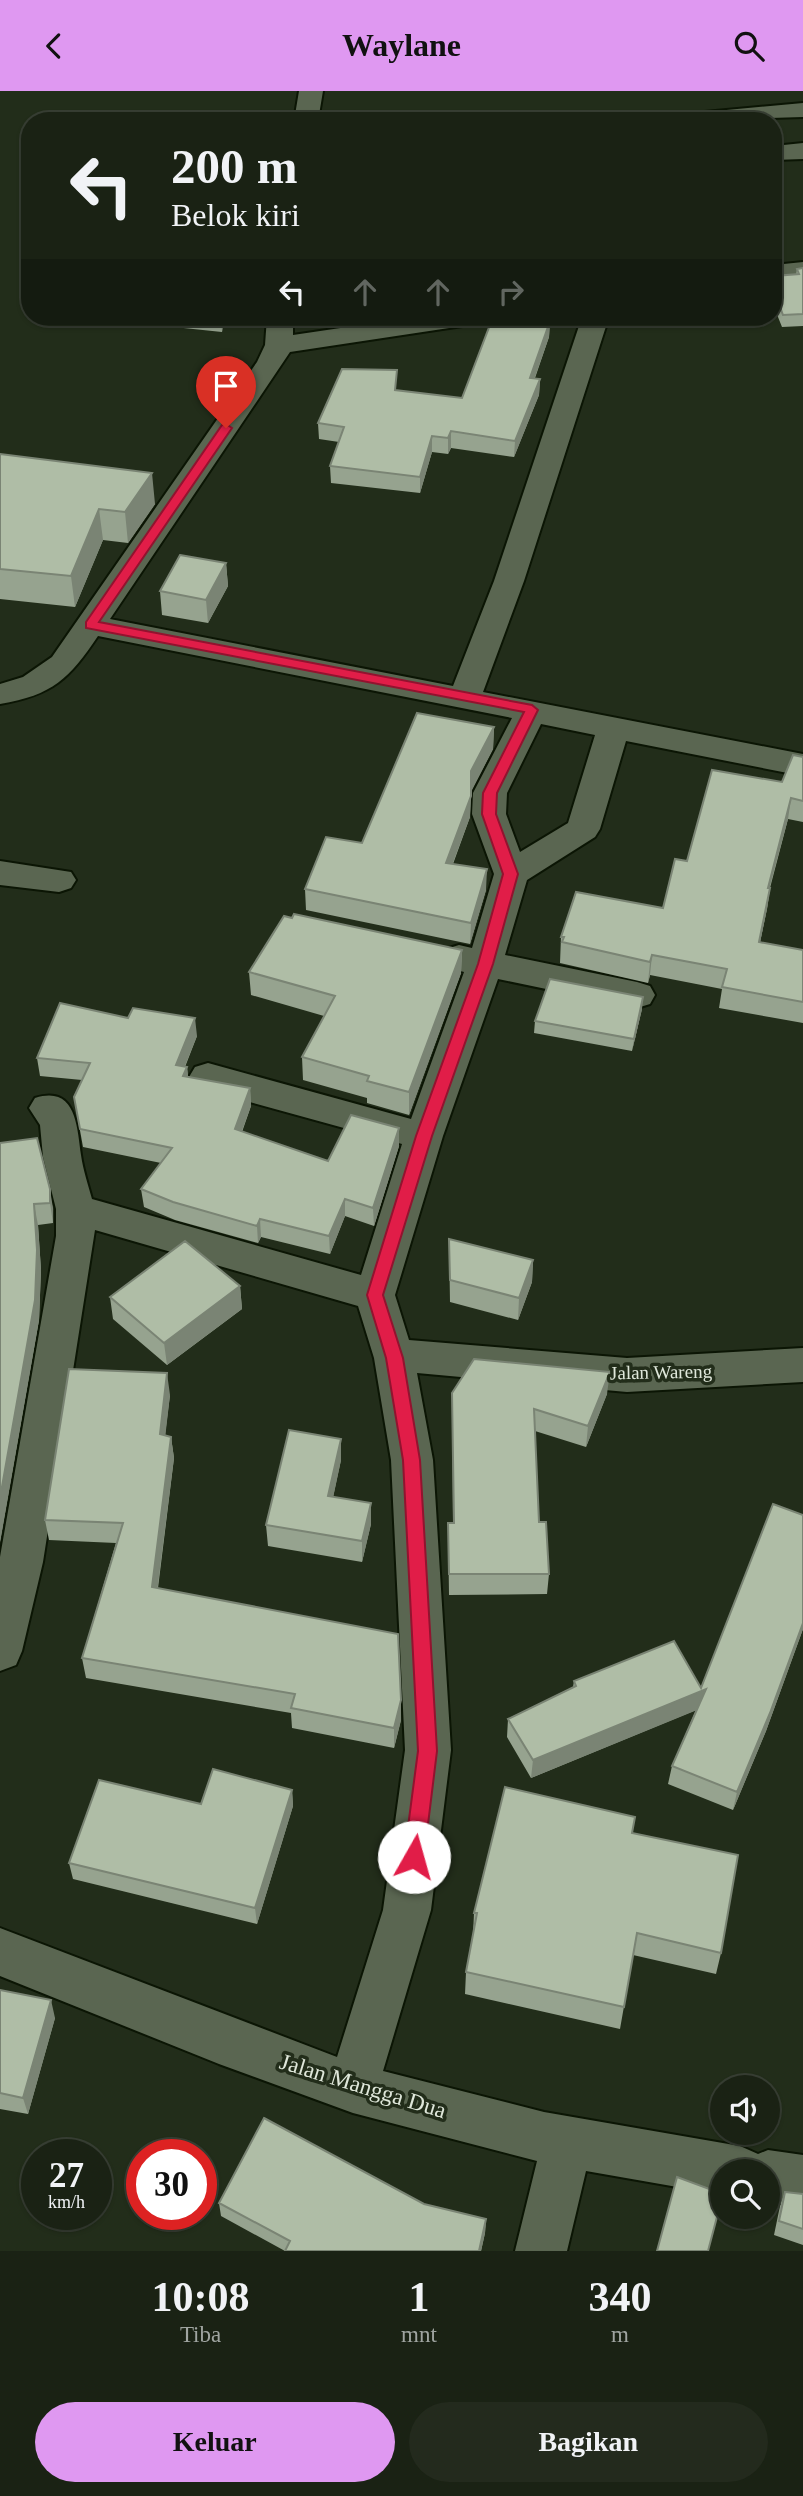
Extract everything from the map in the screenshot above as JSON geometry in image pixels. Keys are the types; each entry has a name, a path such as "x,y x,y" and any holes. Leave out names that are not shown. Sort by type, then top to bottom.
{"street":[{"path":"308,112 312,91"},
{"path":"781,112 803,110"},
{"path":"782,152 803,151"},
{"path":"782,272 803,270"},
{"path":"0,694 21,691 47,681 63,664 271,362 280,331 348,326"},
{"path":"465,696 509,581 593,326"},
{"path":"90,625 465,696 803,765"},
{"path":"353,2088 407,1910 428,1751 412,1460 394,1358 375,1295 424,1136 485,964 511,874 489,814 490,793 532,710"},
{"path":"511,874 583,829 614,728"},
{"path":"0,873 59,880"},
{"path":"433,953 638,995"},
{"path":"208,1077 424,1136"},
{"path":"0,1651 20,1562 76,1236 75,1209 62,1157 59,1122 48,1108"},
{"path":"75,1209 375,1295"},
{"name":"Jalan Wareng","path":"394,1358 423,1356 627,1375 803,1365"},
{"name":"Jalan Mangga Dua","path":"0,1952 166,2019 353,2088 567,2142 710,2167"},
{"path":"541,2251 567,2142"},
{"path":"780,2178 803,2181"}],"building":[{"path":"803,268 803,314 783,315 782,275 799,274 797,269"},
{"path":"490,326 548,326 530,378 540,379 515,441 451,431 448,438 432,436 420,477 330,466 344,427 318,423 342,369 397,370 395,390 462,398"},
{"path":"0,454 152,473 125,512 99,509 71,576 0,569"},
{"path":"180,555 226,563 206,600 160,591"},
{"path":"417,713 494,727 471,771 471,796 446,863 487,869 471,923 305,889 326,837 362,843"},
{"path":"793,755 803,757 803,801 791,798 768,888 759,942 803,950 803,1002 722,987 727,969 652,955 650,962 562,942 564,937 561,937 576,892 663,908 675,859 687,861 712,770 782,782"},
{"path":"294,914 462,950 409,1092 367,1081 369,1076 302,1057 335,996 249,972 284,916 292,918"},
{"path":"550,979 643,997 634,1039 535,1021"},
{"path":"60,1003 128,1018 133,1008 195,1018 176,1065 187,1067 183,1076 250,1088 235,1129 328,1161 351,1115 399,1128 373,1208 345,1199 329,1236 260,1219 257,1226 173,1202 141,1189 172,1148 80,1129 74,1097 90,1063 37,1058"},
{"path":"37,1138 50,1189 50,1203 34,1204 37,1250 35,1300 0,1498 0,1143"},
{"path":"449,1239 533,1260 519,1298 450,1280"},
{"path":"185,1241 240,1286 164,1343 110,1297"},
{"path":"474,1359 610,1372 588,1426 534,1409 539,1522 546,1522 549,1574 449,1574 448,1523 454,1523 452,1393"},
{"path":"69,1369 167,1373 160,1434 171,1437 152,1587 398,1634 401,1700 394,1728 291,1708 295,1694 82,1658 123,1523 45,1520"},
{"path":"289,1430 341,1439 328,1496 371,1503 362,1541 266,1525"},
{"path":"773,1504 803,1515 803,1623 737,1792 672,1766 706,1689 533,1760 508,1719 576,1686 574,1681 674,1641 701,1688"},
{"path":"213,1769 292,1790 255,1908 69,1863 99,1780 201,1804"},
{"path":"505,1787 635,1817 632,1833 738,1855 721,1953 637,1933 624,2007 466,1972 477,1913 474,1913"},
{"path":"0,1990 51,2000 23,2098 0,2093"},
{"path":"264,2118 424,2204 486,2219 479,2251 285,2251 290,2241 219,2203"},
{"path":"677,2177 710,2189 710,2229 714,2229 708,2251 657,2251"},
{"path":"785,2192 803,2194 803,2229 780,2221"}],"route":[{"path":"226,428 90,625 532,710 490,793 489,814 511,874 485,964 424,1136 375,1295 394,1358 412,1460 428,1751 414,1857"}]}
